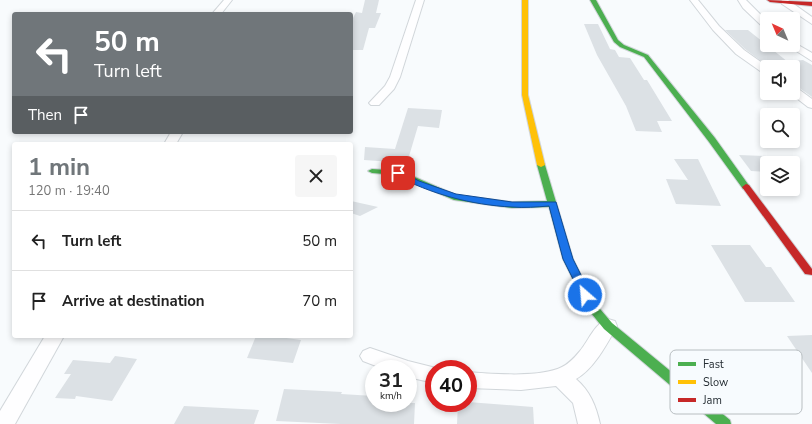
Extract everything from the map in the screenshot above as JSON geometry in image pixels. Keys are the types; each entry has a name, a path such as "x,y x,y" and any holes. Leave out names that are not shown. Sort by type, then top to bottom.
{"main road":[{"path":"525,0 526,53 524,95 536,147 568,259 591,305 608,326 670,378"},
{"path":"593,0 616,41 622,46 646,56 712,140 809,272"},
{"path":"770,0 812,4"},
{"path":"372,171 398,173 454,197 512,205 552,204"},
{"path":"713,414 725,424"}],"street":[{"path":"218,12 228,0"},
{"path":"375,103 390,87 396,77 420,0"},
{"path":"694,0 716,28 740,52 760,66"},
{"path":"742,0 760,19"},
{"path":"784,2 812,21"},
{"path":"800,50 812,58"},
{"path":"800,96 812,105"},
{"path":"477,381 516,382 560,378 572,372 584,359 608,326"},
{"path":"4,424 54,338"},
{"path":"370,356 382,360"},
{"path":"560,378 577,390 581,396 586,409 589,424"}],"building":[{"path":"365,0 379,0 376,13 381,13 375,28 369,28 363,50 353,50 353,18 356,12 362,13"},
{"path":"584,24 598,24 610,49 615,50 619,57 630,58 644,80 647,80 672,121 657,121 662,132 636,131 626,106 597,55"},
{"path":"725,30 748,30 760,40 760,52 776,52 786,60 760,60 745,49"},
{"path":"800,60 803,60 812,65 812,97 800,88"},
{"path":"408,108 442,110 439,128 418,126 407,163 364,160 365,147 395,149"},
{"path":"739,155 767,156 760,156 760,172 751,171"},
{"path":"674,159 698,159 721,206 676,204 666,179 688,180"},
{"path":"353,201 378,207 360,216 353,214"},
{"path":"711,245 750,245 766,267 771,267 795,302 745,302"},
{"path":"812,335 812,373 802,358 802,350 796,350 787,336"},
{"path":"255,338 286,338 301,340 293,363 247,358"},
{"path":"115,356 137,359 112,401 76,396 75,399 55,398 71,374 64,374 73,360 110,363"},
{"path":"284,389 342,392 341,394 365,395 365,412 415,412 414,424 341,424 276,421"},
{"path":"477,403 533,407 534,424 457,424 458,412 477,412"},
{"path":"184,406 259,410 254,424 174,424"}],"traffic: fast":[{"path":"593,0 616,41 622,46 646,56 712,140 746,187"},
{"path":"541,165 568,259 591,305 608,326 670,378"},
{"path":"372,171 398,173 454,197 512,205 552,204"},
{"path":"713,414 725,424"}],"traffic: slow":[{"path":"525,0 525,95 541,165"}],"traffic: jam":[{"path":"770,0 812,4"},
{"path":"746,187 809,272"}],"route":[{"path":"398,173 454,197 512,205 552,204 568,259 585,295"}]}
